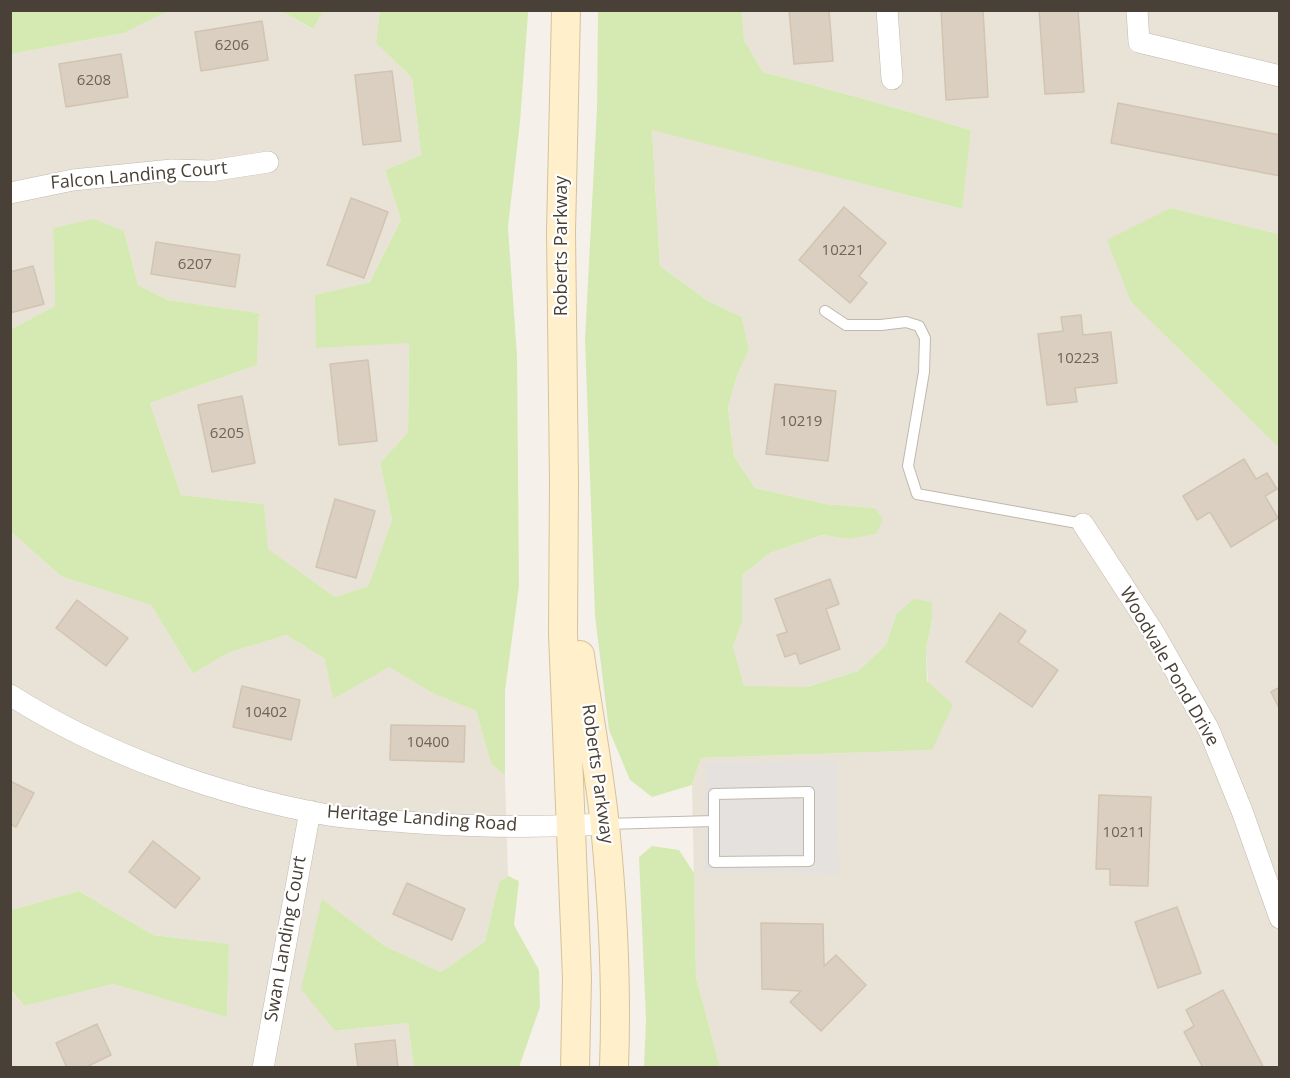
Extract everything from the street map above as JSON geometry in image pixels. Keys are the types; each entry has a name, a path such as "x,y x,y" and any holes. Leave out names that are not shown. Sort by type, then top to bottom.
{"main road":[{"name":"Roberts Parkway","path":"566,10 561,232 563,634 577,978 575,1068"},
{"name":"Roberts Parkway","path":"564,482 579,650 605,824 612,903 616,1031 614,1068"}],"street":[{"path":"887,10 892,79"},
{"path":"1137,10 1139,42 1280,76"},
{"name":"Falcon Landing Court","path":"10,193 73,180 172,170 210,171 268,162"},
{"name":"Woodvale Pond Drive","path":"1083,524 1154,633 1209,730 1242,811 1280,918"},
{"name":"Heritage Landing Road","path":"10,695 129,757 221,788 310,811 353,818 459,826 605,824"},
{"name":"Swan Landing Court","path":"263,1068 310,811"}],"lane":[{"path":"825,311 846,325 906,322 919,326 925,338 924,372 908,466 917,494 1083,524"},
{"path":"809,792 809,861 714,862 713,821 714,794 809,792"},
{"path":"605,824 713,821"}],"shaded area":[{"path":"168,11 281,11 312,29 323,11 380,11 376,43 412,78 421,155 385,170 401,220 370,282 316,295 317,347 409,342 408,432 380,463 392,520 368,586 335,597 267,549 264,504 181,495 150,403 257,365 259,313 168,300 138,285 124,231 53,228 55,306 11,329 11,54 124,33"},
{"path":"742,11 1279,11 1279,234 1171,208 1131,302 1279,448 1279,1067 720,1067 696,977 692,785 701,758 932,750 926,649 932,620 896,615 886,645 858,671 807,687 744,687 733,646 742,622 742,575 770,553 822,535 848,539 875,508 826,504 755,488 734,456 728,406 737,376 749,350 742,317 708,301 660,266 652,129 961,209 971,130 763,72 744,40"},
{"path":"11,532 62,577 151,605 193,674 228,653 286,635 325,659 389,667 434,694 476,711 491,764 505,775 508,876 499,882 485,941 441,972 385,946 322,899 336,1031 408,1023 414,1067 11,1067 10,990 24,1006 113,984 227,1016 229,944 153,935 79,891 11,910"},
{"path":"836,761 839,874 704,872 706,763"}],"green space":[{"path":"11,10 168,11 124,33 11,54"},
{"path":"528,10 520,122 508,227 517,356 519,586 505,691 505,775 491,764 476,711 434,694 389,667 333,699 325,659 286,635 228,653 193,674 151,605 62,577 11,532 11,329 55,306 53,228 94,219 124,231 138,285 168,300 259,313 257,365 150,403 181,495 264,504 268,549 335,597 368,586 392,520 380,463 408,432 409,343 316,348 315,295 370,282 401,220 385,170 421,155 412,78 376,43 380,11"},
{"path":"281,11 323,11 313,29"},
{"path":"598,11 742,11 744,40 763,72 971,130 962,209 652,130 660,266 708,301 742,317 749,350 737,376 728,407 734,456 755,488 826,504 875,508 883,520 876,534 848,539 822,535 770,553 742,575 742,622 733,646 744,686 807,687 858,671 886,645 896,615 914,599 932,602 932,620 926,649 927,681 953,705 932,750 701,758 692,785 652,797 630,780 609,730 595,616 585,339 597,108"},
{"path":"1171,208 1279,234 1279,448 1131,302 1107,240"},
{"path":"652,846 679,850 694,873 696,977 720,1067 644,1067 646,1020 639,857"},
{"path":"508,876 519,881 514,925 539,970 540,1007 519,1067 414,1067 408,1023 335,1031 301,989 322,899 385,946 441,972 485,941 499,882"},
{"path":"79,891 153,935 229,944 227,1017 113,984 24,1006 11,990 11,910"}],"building":[{"path":"789,10 829,10 833,61 794,64"},
{"path":"941,10 983,10 988,97 946,100"},
{"path":"1039,10 1078,10 1084,92 1045,94"},
{"path":"262,21 268,60 201,71 195,32"},
{"path":"121,54 128,97 66,107 59,64"},
{"path":"392,71 401,141 363,145 355,75"},
{"path":"1118,103 1280,135 1280,176 1111,143"},
{"path":"351,198 388,212 364,278 327,265"},
{"path":"844,207 886,243 859,276 867,283 850,303 799,260"},
{"path":"156,242 240,255 235,287 151,274"},
{"path":"33,266 44,304 10,313 10,272"},
{"path":"1081,315 1083,335 1111,332 1117,383 1075,388 1077,402 1047,405 1038,334 1063,331 1061,317"},
{"path":"368,360 377,441 339,445 330,364"},
{"path":"775,384 836,391 828,461 766,454"},
{"path":"242,396 255,463 212,472 198,405"},
{"path":"1244,459 1256,479 1267,473 1277,489 1265,496 1278,518 1231,547 1210,512 1197,520 1183,496"},
{"path":"335,499 375,511 356,578 316,567"},
{"path":"830,579 839,604 826,609 840,649 800,664 796,653 785,657 777,635 787,632 775,599"},
{"path":"77,600 128,638 106,666 56,628"},
{"path":"1000,613 1026,631 1018,642 1058,670 1032,707 966,662"},
{"path":"242,686 300,700 291,740 233,727"},
{"path":"1280,687 1280,710 1271,692"},
{"path":"391,725 465,726 464,762 390,760"},
{"path":"10,781 34,793 16,827 10,824"},
{"path":"1099,795 1151,797 1148,886 1110,885 1110,869 1096,869"},
{"path":"153,841 200,878 175,908 129,872"},
{"path":"407,883 465,909 452,940 393,914"},
{"path":"1177,907 1201,973 1158,988 1135,922"},
{"path":"761,923 823,924 824,966 836,955 866,985 821,1031 790,1002 801,991 762,989"},
{"path":"1223,990 1264,1068 1203,1068 1184,1032 1194,1026 1186,1010"},
{"path":"97,1024 111,1055 84,1068 67,1068 56,1043"},
{"path":"395,1040 398,1068 358,1068 355,1044"}]}
